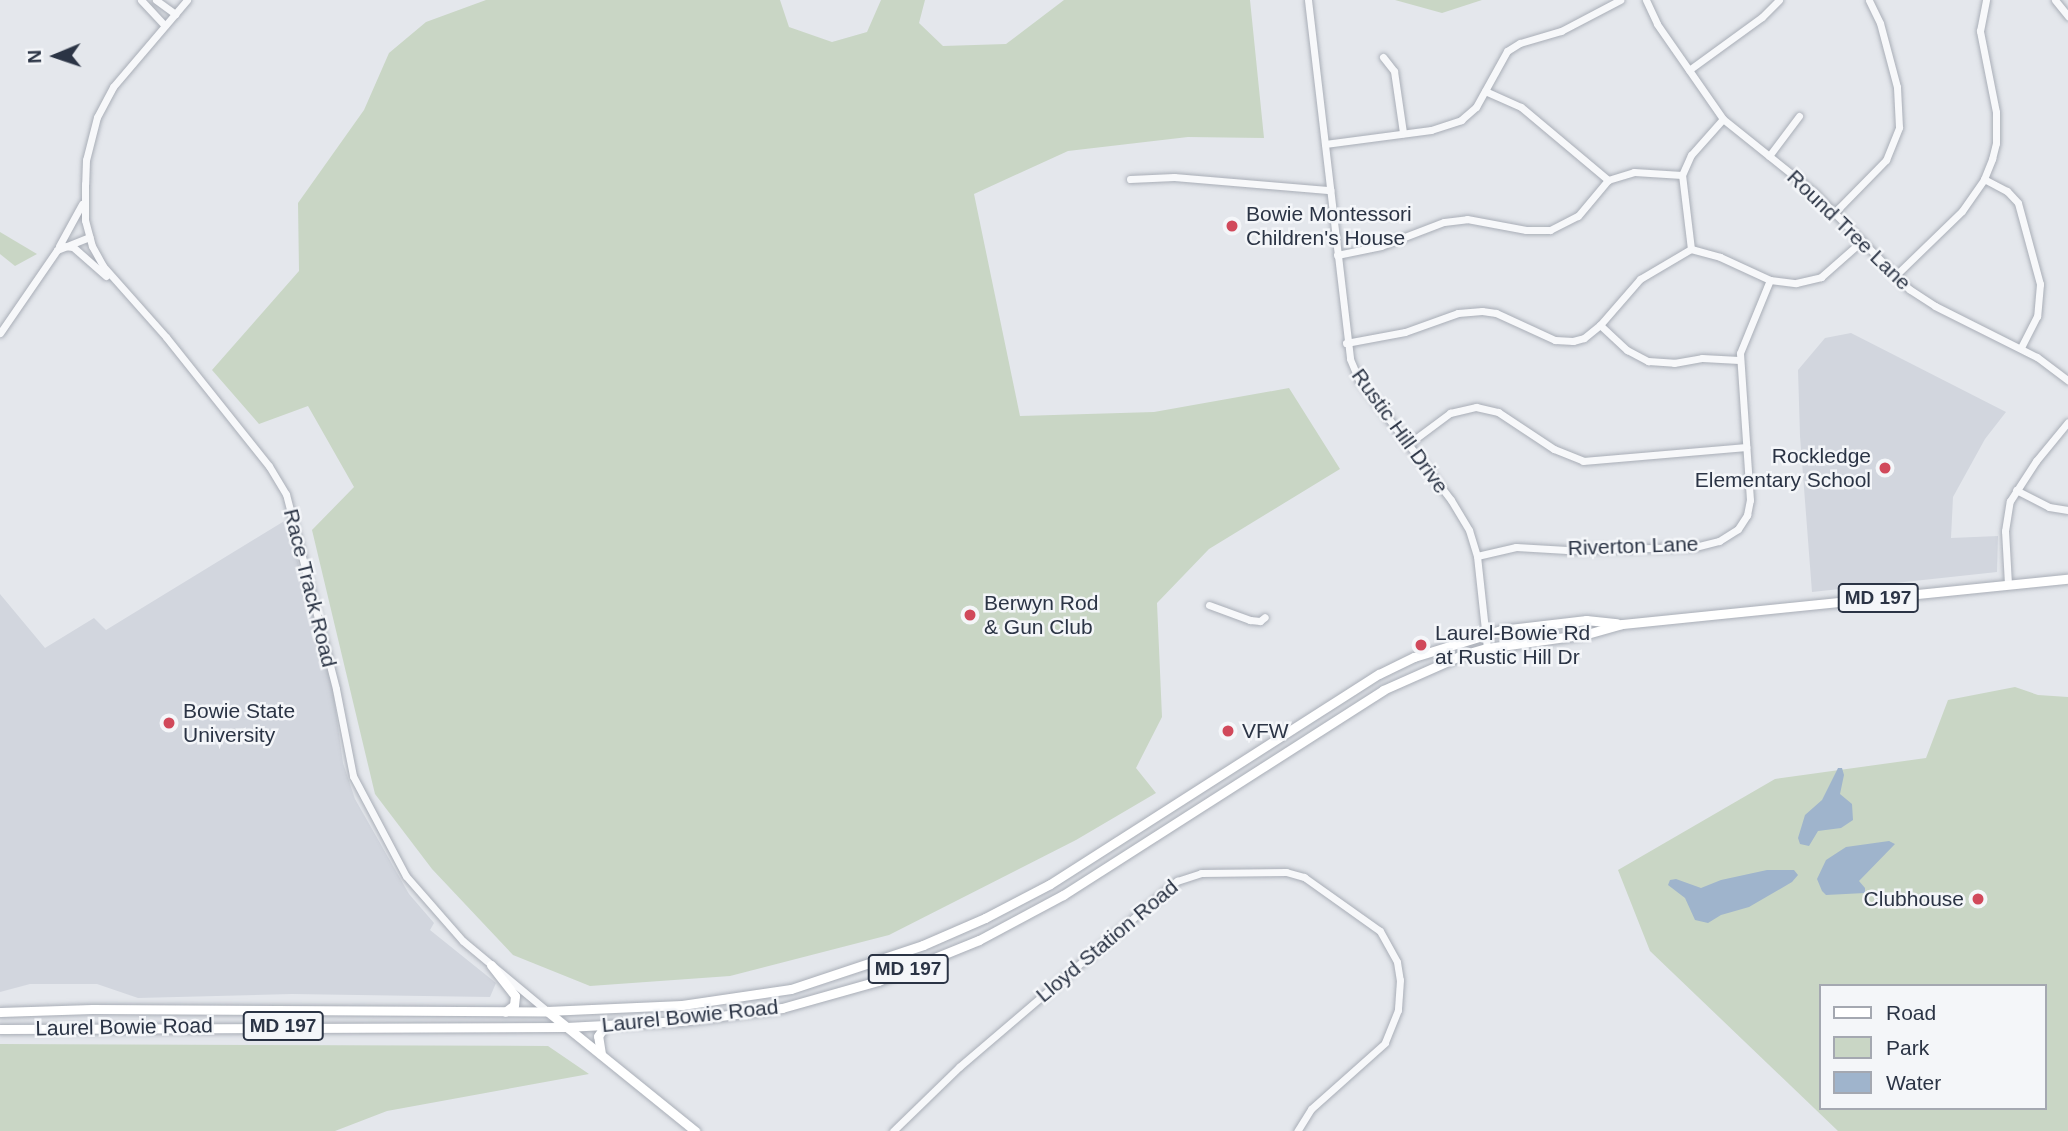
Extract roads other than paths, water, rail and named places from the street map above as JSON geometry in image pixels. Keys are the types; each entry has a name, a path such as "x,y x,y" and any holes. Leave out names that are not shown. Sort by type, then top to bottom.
{"main road":[{"name":"Laurel Bowie Road","path":"0,1029 605,1026 727,1017 782,1008 865,985 945,955 1063,895 1383,690 1434,666 1487,648 1587,634 1622,624 2068,579"},
{"name":"Laurel Bowie Road","path":"0,1012 116,1009 547,1011 682,1005 755,996 824,980 923,945 985,918 1050,884 1379,674 1429,652 1486,634 1586,620 1622,624"},
{"path":"491,965 515,996 514,1005 505,1012"},
{"name":"Race Track Road","path":"547,1011 695,1131"},
{"path":"602,1056 598,1036 605,1026"}],"street":[{"path":"141,0 164,25"},
{"path":"156,0 175,14"},
{"name":"Race Track Road","path":"187,0 106,97 89,148 85,193 89,237 96,256 166,337 280,481 294,522 336,689 348,757 365,803 406,876 449,928 547,1011"},
{"name":"Rustic Hill Drive","path":"1308,0 1346,343 1359,380 1461,517 1477,555 1487,648"},
{"path":"1325,144 1444,127 1461,120 1476,107 1500,59 1514,46 1561,31 1620,0"},
{"name":"Round Tree Lane","path":"1646,0 1657,24 1723,119 1798,177 1909,289 1935,306 2021,348 2068,380"},
{"path":"1689,70 1762,17 1779,0"},
{"path":"1835,212 1886,160 1899,127 1897,87 1880,23 1869,0"},
{"path":"1895,276 1962,211 1984,179 1995,148 1996,125 1980,39 1981,15 1986,0"},
{"path":"2055,0 2068,16"},
{"path":"1383,57 1394,71 1403,133"},
{"path":"1485,91 1521,107 1608,180"},
{"path":"1769,156 1799,116"},
{"path":"1691,249 1682,176 1691,155 1723,119"},
{"path":"1337,255 1381,246 1444,222 1467,219 1540,231 1559,228 1587,208 1608,180 1634,172 1682,176"},
{"path":"1130,179 1174,177 1330,190"},
{"path":"1984,179 2007,191 2018,203 2038,275 2040,306 2021,348"},
{"path":"0,333 74,224 85,193"},
{"path":"59,248 89,237"},
{"path":"1346,343 1405,332 1447,316 1469,312 1496,313 1560,341 1580,339 1600,325 1640,279 1691,249 1720,257 1770,280 1796,283 1814,280 1831,270 1863,241"},
{"path":"59,248 73,247 108,278 116,281"},
{"name":"Riverton Lane","path":"1477,555 1516,547 1566,550 1689,547 1719,541 1738,529 1749,510 1739,360 1742,346 1770,280"},
{"path":"1600,325 1627,350 1648,361 1674,363 1702,358 1739,360"},
{"path":"1407,444 1450,413 1476,407 1498,412 1554,449 1583,461 1746,447"},
{"path":"2008,584 2006,519 2016,490 2068,422"},
{"path":"2016,490 2049,507 2068,510"},
{"path":"1209,605 1250,621 1260,621 1265,617"},
{"name":"Lloyd Station Road","path":"893,1131 959,1067 1184,877 1201,873 1292,873 1304,877 1380,931 1397,961 1400,991 1395,1021 1385,1043 1311,1109 1297,1131"}],"water":[{"path":"1838,768 1842,768 1844,775 1840,794 1852,804 1853,820 1841,828 1818,831 1809,846 1800,844 1798,838 1805,815 1822,800"},
{"path":"1889,841 1895,844 1859,881 1865,888 1865,893 1826,895 1822,891 1817,879 1826,860 1846,847"},
{"path":"1767,870 1794,870 1798,875 1792,882 1749,907 1721,915 1708,923 1695,920 1685,898 1668,885 1670,880 1676,879 1701,888 1721,880"}],"place":[{"name":"Bowie Montessori Children's House","path":"1232,226"},
{"name":"Rockledge Elementary School","path":"1885,468"},
{"name":"Berwyn Rod & Gun Club","path":"970,615"},
{"name":"Laurel-Bowie Rd at Rustic Hill Dr","path":"1421,645"},
{"name":"Bowie State University","path":"169,723"},
{"name":"VFW","path":"1228,731"},
{"name":"Clubhouse","path":"1978,899"}]}
